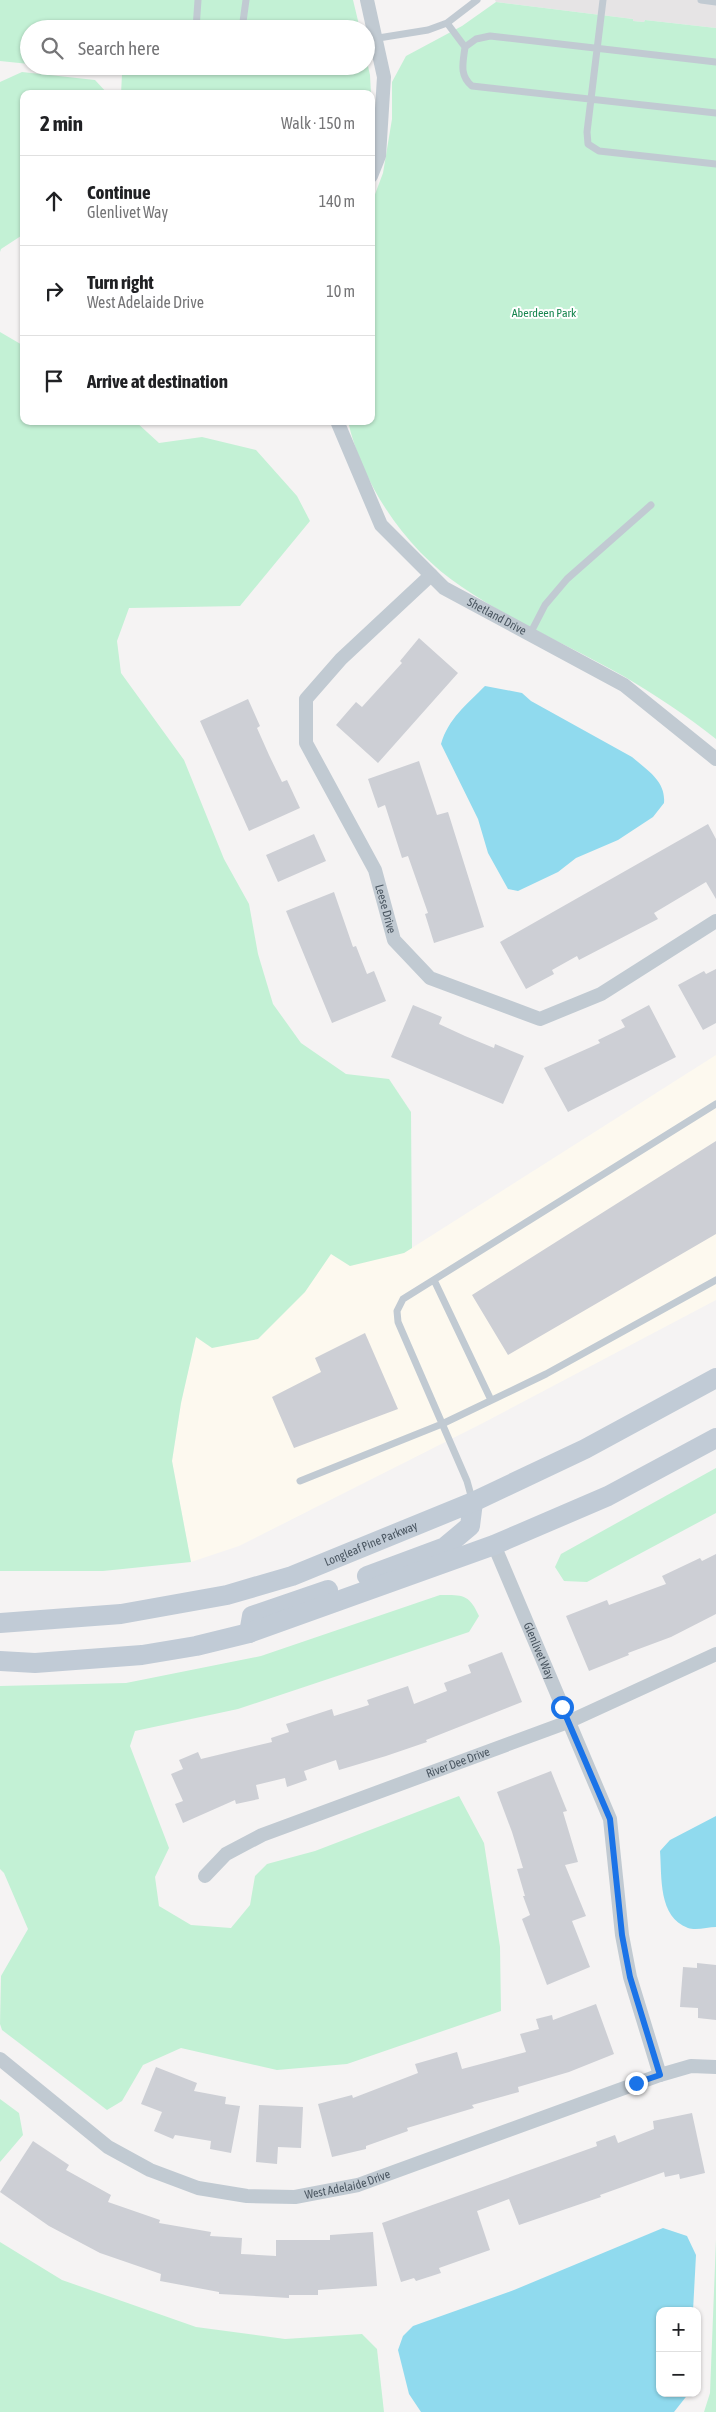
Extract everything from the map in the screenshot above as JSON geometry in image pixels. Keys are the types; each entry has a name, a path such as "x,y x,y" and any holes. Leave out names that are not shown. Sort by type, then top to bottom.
{"main road":[{"name":"Longleaf Pine Parkway","path":"0,1622 121,1614 228,1595 292,1576 473,1502 585,1449 716,1378"},
{"path":"0,1661 35,1663 142,1654 196,1646 249,1633 494,1545 608,1496 716,1438"},
{"path":"249,1633 252,1616 445,1547 470,1526 473,1502"}],"street":[{"path":"367,0 369,20"},
{"path":"375,51 384,77 379,156 375,166"},
{"name":"Shetland Drive","path":"339,425 381,525 444,588 624,685 716,759"},
{"name":"Leese Drive","path":"431,575 341,659 306,699 306,743 375,870 394,940 430,978 540,1018 601,994 716,921"},
{"name":"Glenlivet Way","path":"494,1545 610,1819 624,1944 630,1977 660,2075"},
{"name":"River Dee Drive","path":"205,1876 226,1854 262,1836 568,1722 716,1654"},
{"name":"West Adelaide Drive","path":"0,2059 108,2147 150,2170 198,2188 247,2196 295,2197 358,2184 660,2075 691,2066 716,2067"}],"lane":[{"path":"197,20 198,0"},
{"path":"243,20 246,0"},
{"path":"375,38 428,30 446,23 477,0"},
{"path":"603,0 587,132 588,144 599,151 716,164"},
{"path":"701,0 715,1"},
{"path":"446,23 465,47 462,73 465,80 472,86 716,113"},
{"path":"465,47 476,39 490,36 716,62"},
{"path":"530,634 545,605 568,579 651,505"},
{"path":"473,1502 467,1481 398,1322 397,1310 403,1299 716,1104"},
{"path":"434,1280 491,1400"},
{"path":"300,1481 442,1424 571,1362 716,1280"}],"shaded area":[{"path":"495,0 716,0 716,28 645,20 644,22 633,21 633,19 496,2"},
{"path":"716,1055 716,1300 483,1423 239,1546 191,1562 172,1461 181,1403 196,1336 331,1254 404,1253"}],"green space":[{"path":"0,0 353,0 358,20 20,20 20,63 0,61"},
{"name":"Aberdeen Park","path":"496,2 633,19 633,21 644,22 645,20 716,28 716,739 683,714 637,684 481,600 442,572 405,536 376,492 364,469 355,445 349,425 375,425 375,194 383,173 392,119 392,82 406,56 462,26"},
{"path":"20,73 20,75 49,75 95,80 104,90 20,90 20,237 1,249 0,252 0,82"},
{"path":"122,75 370,75 371,90 121,90"},
{"path":"0,332 20,344 20,425 139,425 159,443 202,437 256,450 297,496 310,521 240,606 129,608 117,641 121,673 184,760 224,859 249,904 258,954 273,1004 301,1043 346,1074 389,1079 411,1112 412,1248 404,1253 350,1266 331,1254 305,1292 258,1339 212,1348 196,1337 181,1403 172,1461 191,1562 103,1571 0,1571"},
{"path":"716,1468 716,1513 587,1582 564,1581 555,1567 561,1554"},
{"path":"440,1595 464,1597 472,1603 479,1616 469,1632 238,1709 135,1731 130,1746 169,1848 155,1877 159,1906 191,1925 231,1928 250,1905 255,1876 267,1864 315,1851 459,1796 484,1843 500,1947 501,2011 347,2064 277,2070 181,2048 143,2065 122,2101 107,2110 2,2030 0,2024 1,1976 28,1929 4,1873 0,1869 0,1686 126,1683 261,1656"},
{"path":"0,2099 19,2113 23,2135 0,2162"},
{"path":"716,2240 716,2412 704,2412 710,2393"},
{"path":"0,2242 62,2280 196,2327 285,2339 362,2334 377,2349 384,2412 0,2412"}],"water":[{"path":"485,686 522,693 531,701 632,757 659,782 664,795 664,803 653,817 618,840 576,858 558,872 518,891 508,889 488,853 478,819 441,744 453,719"},
{"path":"716,1816 716,1927 691,1929 678,1923 666,1906 662,1884 660,1851 670,1840"},
{"path":"663,2228 687,2236 696,2255 693,2307 656,2307 656,2397 686,2397 674,2412 421,2412 409,2394 398,2350 403,2336 413,2326 514,2290"}],"building":[{"path":"419,638 458,673 378,763 336,725 356,702 362,707 402,663 400,661"},
{"path":"248,699 260,726 257,728 269,755 282,782 287,780 300,808 249,831 200,721"},
{"path":"419,761 437,815 448,812 484,927 434,943 425,914 428,913 408,856 402,858 385,805 378,808 368,779"},
{"path":"708,824 716,839 716,899 706,882 654,913 658,919 579,960 577,956 552,970 554,974 526,989 500,942"},
{"path":"314,834 326,861 278,882 266,855"},
{"path":"334,892 353,947 356,946 367,974 374,971 386,1001 332,1023 286,911"},
{"path":"716,969 716,1023 703,1030 678,985 704,971 706,974"},
{"path":"413,1005 442,1017 439,1024 465,1036 494,1048 495,1044 524,1056 503,1104 391,1057"},
{"path":"649,1005 676,1057 568,1112 544,1068 600,1043 598,1040 625,1027 621,1020"},
{"path":"716,1141 716,1234 508,1355 472,1295"},
{"path":"365,1333 398,1409 294,1448 272,1397 321,1372 315,1358"},
{"path":"716,1554 716,1614 671,1637 628,1653 629,1655 589,1671 566,1616 607,1600 609,1605 666,1584 662,1576 700,1558 702,1561"},
{"path":"502,1652 522,1702 426,1740 427,1742 386,1756 339,1770 336,1760 304,1771 307,1780 287,1787 285,1778 256,1785 259,1799 236,1804 235,1800 183,1823 175,1804 183,1801 171,1774 183,1769 179,1760 198,1752 201,1759 272,1742 271,1738 289,1732 286,1724 332,1709 334,1716 369,1705 367,1700 408,1686 414,1704 447,1691 444,1683 471,1673 468,1665"},
{"path":"551,1771 567,1811 563,1812 578,1862 565,1865 586,1916 572,1921 590,1967 547,1985 522,1919 530,1915 523,1896 525,1896 517,1869 523,1868 497,1792"},
{"path":"697,1963 716,1965 716,2020 698,2018 698,2008 680,2007 683,1967 697,1968"},
{"path":"596,2004 614,2054 569,2072 518,2087 519,2092 472,2105 474,2108 407,2128 408,2131 366,2146 366,2149 332,2157 318,2104 352,2095 353,2098 418,2073 415,2064 457,2052 462,2069 526,2052 520,2034 539,2029 536,2019 552,2015 553,2020"},
{"path":"156,2067 197,2083 194,2091 226,2097 225,2104 240,2106 231,2153 210,2149 211,2141 175,2135 173,2139 154,2131 162,2112 141,2104"},
{"path":"259,2105 303,2107 301,2148 278,2147 277,2164 256,2162"},
{"path":"692,2113 705,2173 680,2179 679,2174 665,2177 664,2172 600,2195 601,2197 519,2225 509,2199 477,2211 490,2250 439,2268 441,2273 416,2281 414,2278 401,2282 382,2223 597,2146 596,2142 615,2135 618,2143 654,2129 653,2121"},
{"path":"33,2141 69,2165 66,2170 111,2195 108,2202 160,2220 159,2223 211,2232 210,2236 242,2238 241,2254 276,2256 276,2240 330,2240 330,2235 373,2232 377,2286 318,2290 318,2295 289,2295 289,2298 219,2294 219,2292 160,2281 161,2274 100,2253 49,2226 0,2192"}],"route":[{"path":"562,1707 610,1819 622,1935 630,1977 660,2075 636,2083"}]}
